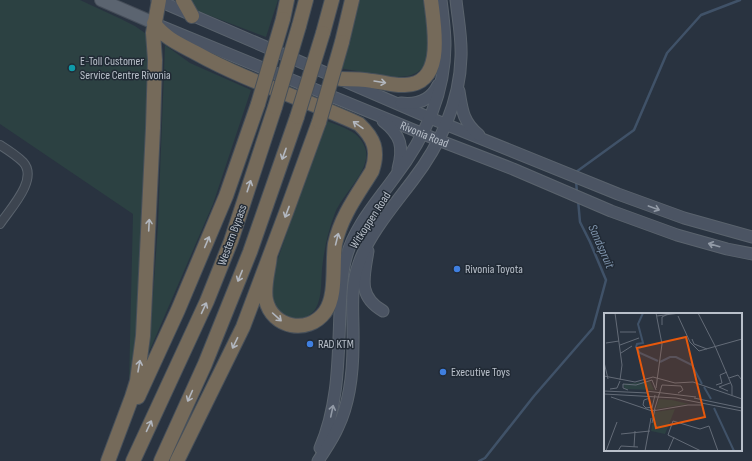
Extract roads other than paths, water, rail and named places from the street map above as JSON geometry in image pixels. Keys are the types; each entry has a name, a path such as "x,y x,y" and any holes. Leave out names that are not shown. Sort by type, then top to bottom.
{"highway":[{"path":"109,459 137,381 143,336 154,128 155,60 153,33 158,0"},
{"path":"183,0 192,16"},
{"path":"109,459 178,310 214,227 239,162 258,104 283,19 286,0"},
{"name":"Western Bypass","path":"133,461 207,301 230,241 275,107 306,0"},
{"name":"Western Bypass","path":"161,461 205,364 250,252 297,117 332,0"},
{"path":"178,461 243,327 318,122 342,42 352,0"},
{"path":"341,79 403,85 414,84 424,77 429,71 434,58 435,40 431,0"},
{"path":"154,23 158,30 170,39 235,73 359,124 369,134 373,142 376,156 372,171 344,215 335,250 332,294 325,312 316,321 306,326 297,326 281,322 272,312 266,300 265,292 270,254"}],"main road":[{"name":"Rivonia Road","path":"101,0 423,134 513,169 611,211 677,235 727,249 752,254"},
{"name":"Rivonia Road","path":"158,0 430,118 483,138 618,194 684,218 752,236"},
{"name":"Witkoppen Road","path":"314,461 329,424 336,391 342,281 345,259 361,224 396,176 423,134 430,118 438,96 442,78 445,46 442,0"},
{"name":"Witkoppen Road","path":"318,461 338,428 346,404 351,379 354,345 353,287 358,263 369,241 423,167 446,124 458,86 461,50 456,0"},
{"path":"395,102 413,103 424,101 432,95 442,78"},
{"path":"458,86 465,119 471,128 483,138"},
{"path":"375,114 392,129 399,140 401,158 396,176"},
{"path":"369,241 365,290 372,304 383,311"}],"street":[{"path":"0,144 17,156 26,166 28,174 25,188 0,224"}],"waterway":[{"name":"Sandspruit","path":"576,173 634,130 667,53 701,15 740,0"},
{"name":"Sandspruit","path":"576,180 577,193"},
{"name":"Sandspruit","path":"479,461 485,458 534,396 593,328 606,280 580,222 578,200"}],"place":[{"name":"E-Toll Customer Service Centre Rivonia","path":"72,68"},
{"name":"Rivonia Toyota","path":"457,269"},
{"name":"RAD KTM","path":"310,344"},
{"name":"Executive Toys","path":"443,372"}]}
